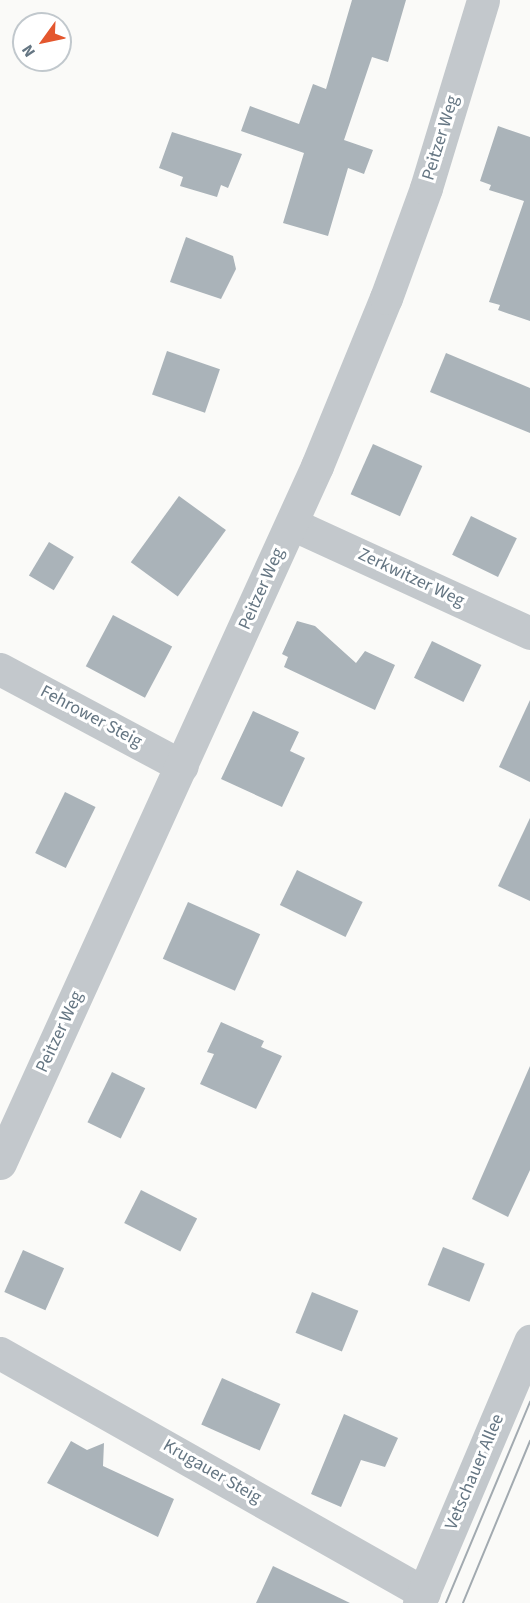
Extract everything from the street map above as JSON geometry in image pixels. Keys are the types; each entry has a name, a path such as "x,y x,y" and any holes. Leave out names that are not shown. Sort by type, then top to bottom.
{"street":[{"name":"Peitzer Weg","path":"0,1163 292,524 386,298 426,188 483,0"},
{"name":"Zerkwitzer Weg","path":"292,524 530,633"},
{"name":"Fehrower Steig","path":"0,669 182,766"},
{"name":"Vetschauer Allee","path":"422,1598 530,1341"},
{"name":"Krugauer Steig","path":"0,1353 422,1598"}],"building":[{"path":"352,0 406,0 388,62 372,57 344,140 373,150 364,174 348,168 328,236 283,223 304,153 241,131 250,106 299,124 313,84 326,89"},
{"path":"498,126 530,137 530,321 498,310 500,305 489,302 524,201 489,190 491,185 480,181"},
{"path":"172,132 242,154 228,188 221,185 217,197 180,186 183,177 159,168"},
{"path":"186,237 233,256 236,269 221,299 170,282"},
{"path":"167,351 220,369 205,413 152,394"},
{"path":"446,353 530,388 530,433 430,392"},
{"path":"373,444 422,466 400,516 351,494"},
{"path":"179,496 226,530 178,596 131,562"},
{"path":"471,516 517,538 498,577 452,555"},
{"path":"49,542 74,557 54,590 29,575"},
{"path":"113,615 172,646 145,698 86,666"},
{"path":"297,621 315,626 356,663 365,651 395,665 375,710 284,667 288,657 282,654"},
{"path":"432,641 481,665 463,702 414,678"},
{"path":"530,700 530,782 499,767"},
{"path":"253,711 299,732 290,751 305,758 282,807 221,779"},
{"path":"65,792 96,807 66,868 35,853"},
{"path":"530,818 530,901 498,886"},
{"path":"297,870 363,902 346,937 280,905"},
{"path":"188,902 260,934 235,991 163,959"},
{"path":"221,1022 264,1041 261,1047 282,1056 256,1109 200,1084 214,1054 207,1052"},
{"path":"530,1066 530,1170 508,1217 472,1199"},
{"path":"112,1072 145,1088 121,1139 87,1122"},
{"path":"141,1190 197,1219 180,1252 124,1223"},
{"path":"443,1247 485,1264 469,1302 428,1285"},
{"path":"23,1250 64,1268 45,1310 4,1292"},
{"path":"312,1292 358,1311 342,1352 296,1333"},
{"path":"222,1378 280,1404 260,1451 201,1425"},
{"path":"344,1414 398,1438 385,1467 361,1460 341,1507 311,1494"},
{"path":"71,1441 87,1450 104,1443 103,1466 174,1499 158,1537 47,1483"},
{"path":"273,1566 350,1603 256,1603"}],"tram line":[{"path":"446,1603 530,1402"},
{"path":"463,1603 530,1441"}]}
